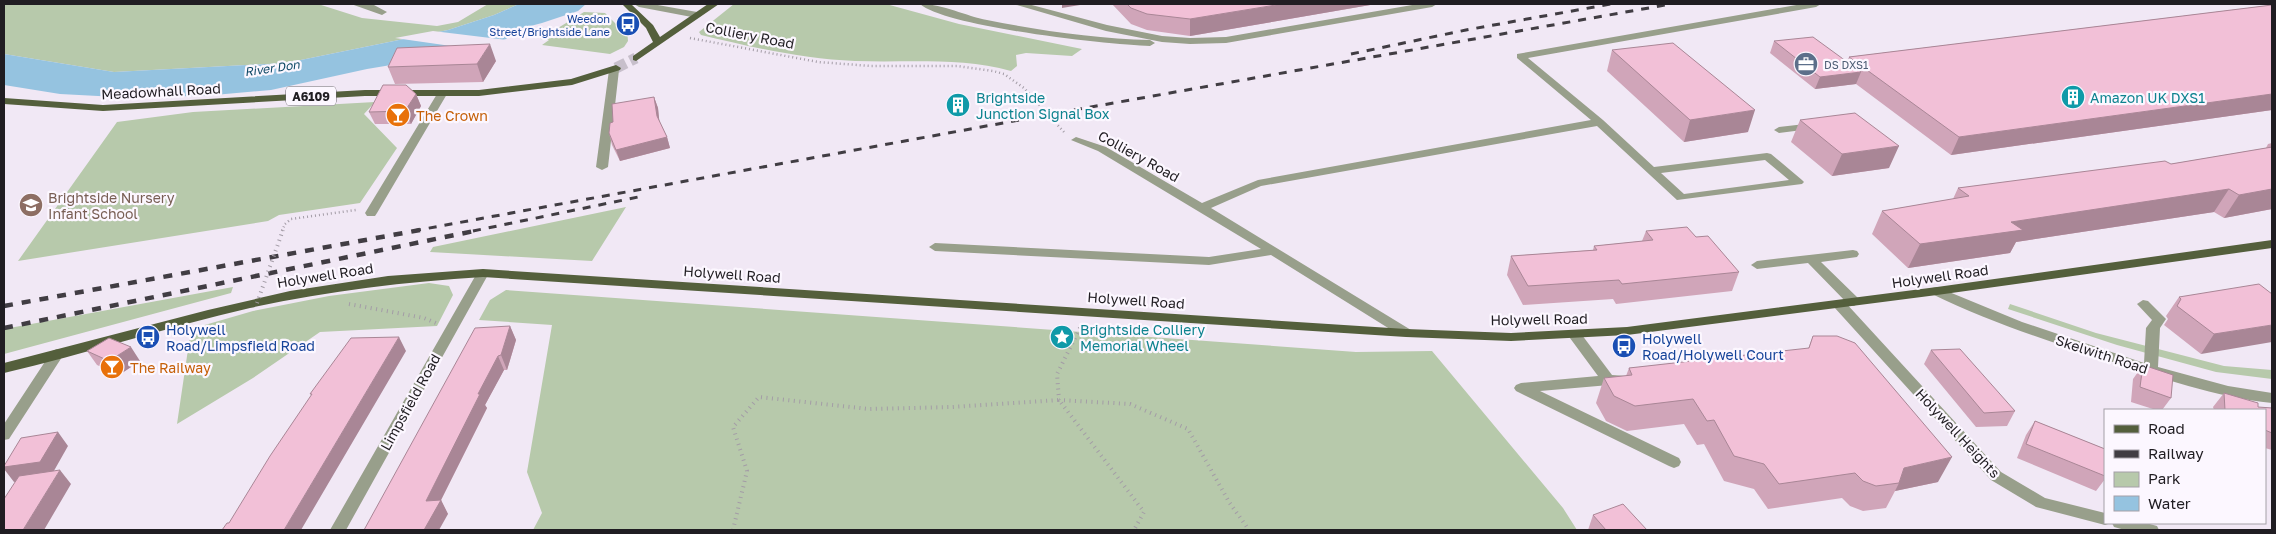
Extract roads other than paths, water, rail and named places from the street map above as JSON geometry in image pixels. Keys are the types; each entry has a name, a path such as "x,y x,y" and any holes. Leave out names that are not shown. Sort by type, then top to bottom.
{"main road":[{"path":"626,4 650,28 658,42"},
{"path":"636,58 714,4"},
{"name":"Meadowhall Road","path":"4,101 103,108 365,93 479,93 537,88 589,78 615,69"},
{"name":"Holywell Road","path":"4,368 257,302 333,287 370,282 483,273 1406,333 1511,337 1627,331 1937,292 2272,244"}],"street":[{"path":"356,4 382,12"},
{"path":"639,4 697,15"},
{"path":"924,4 941,11 985,23 1131,43 1226,40 1432,4"},
{"path":"1018,4 1106,28 1162,39 1190,41"},
{"path":"1651,171 1767,156 1798,182 1681,198 1651,171 1599,122 1520,56 1664,34 1697,25 1816,4"},
{"path":"1795,8 1809,16"},
{"path":"1697,25 1706,32"},
{"path":"602,168 615,69"},
{"path":"367,211 442,94"},
{"path":"1202,208 1258,183 1599,122"},
{"path":"1779,130 1825,124"},
{"name":"Colliery Road","path":"1076,140 1102,149 1406,333"},
{"path":"935,247 1209,261 1273,251"},
{"path":"1757,265 1853,254"},
{"path":"1811,259 1854,302"},
{"name":"Limpsfield Road","path":"338,530 483,273"},
{"name":"Skelwith Road","path":"1937,292 1964,305 2034,331 2151,370 2227,391 2272,398"},
{"name":"Holywell Heights","path":"1838,304 1996,476 2041,503 2104,519"},
{"path":"2143,304 2159,319 2153,328 2151,370"},
{"path":"1574,334 1608,380"},
{"path":"4,436 57,354"},
{"path":"1636,377 1520,388 1674,462"},
{"path":"2124,524 2151,530"}],"water":[{"name":"River Don","path":"519,4 586,4 578,11 519,29 506,39 463,53 367,69 271,90 203,96 117,97 60,94 4,85 4,54 114,72 286,63 448,30 494,15"}],"tunnel":[{"path":"616,68 636,58"}],"railway":[{"path":"1351,54 1466,30 1611,4"},
{"path":"413,231 1074,110 1671,4"},
{"path":"473,231 643,196"},
{"path":"4,306 420,230"},
{"path":"4,328 479,230"}],"place":[{"name":"Weedon Street/Brightside Lane","path":"628,24"},
{"name":"DS DXS1","path":"1806,64"},
{"name":"Amazon UK DXS1","path":"2073,97"},
{"name":"Brightside Junction Signal Box","path":"958,105"},
{"name":"The Crown","path":"398,115"},
{"name":"Brightside Nursery Infant School","path":"31,205"},
{"name":"Holywell Road/Limpsfield Road","path":"148,337"},
{"name":"Brightside Colliery Memorial Wheel","path":"1062,337"},
{"name":"Holywell Road/Holywell Court","path":"1624,346"},
{"name":"The Railway","path":"112,367"}]}
